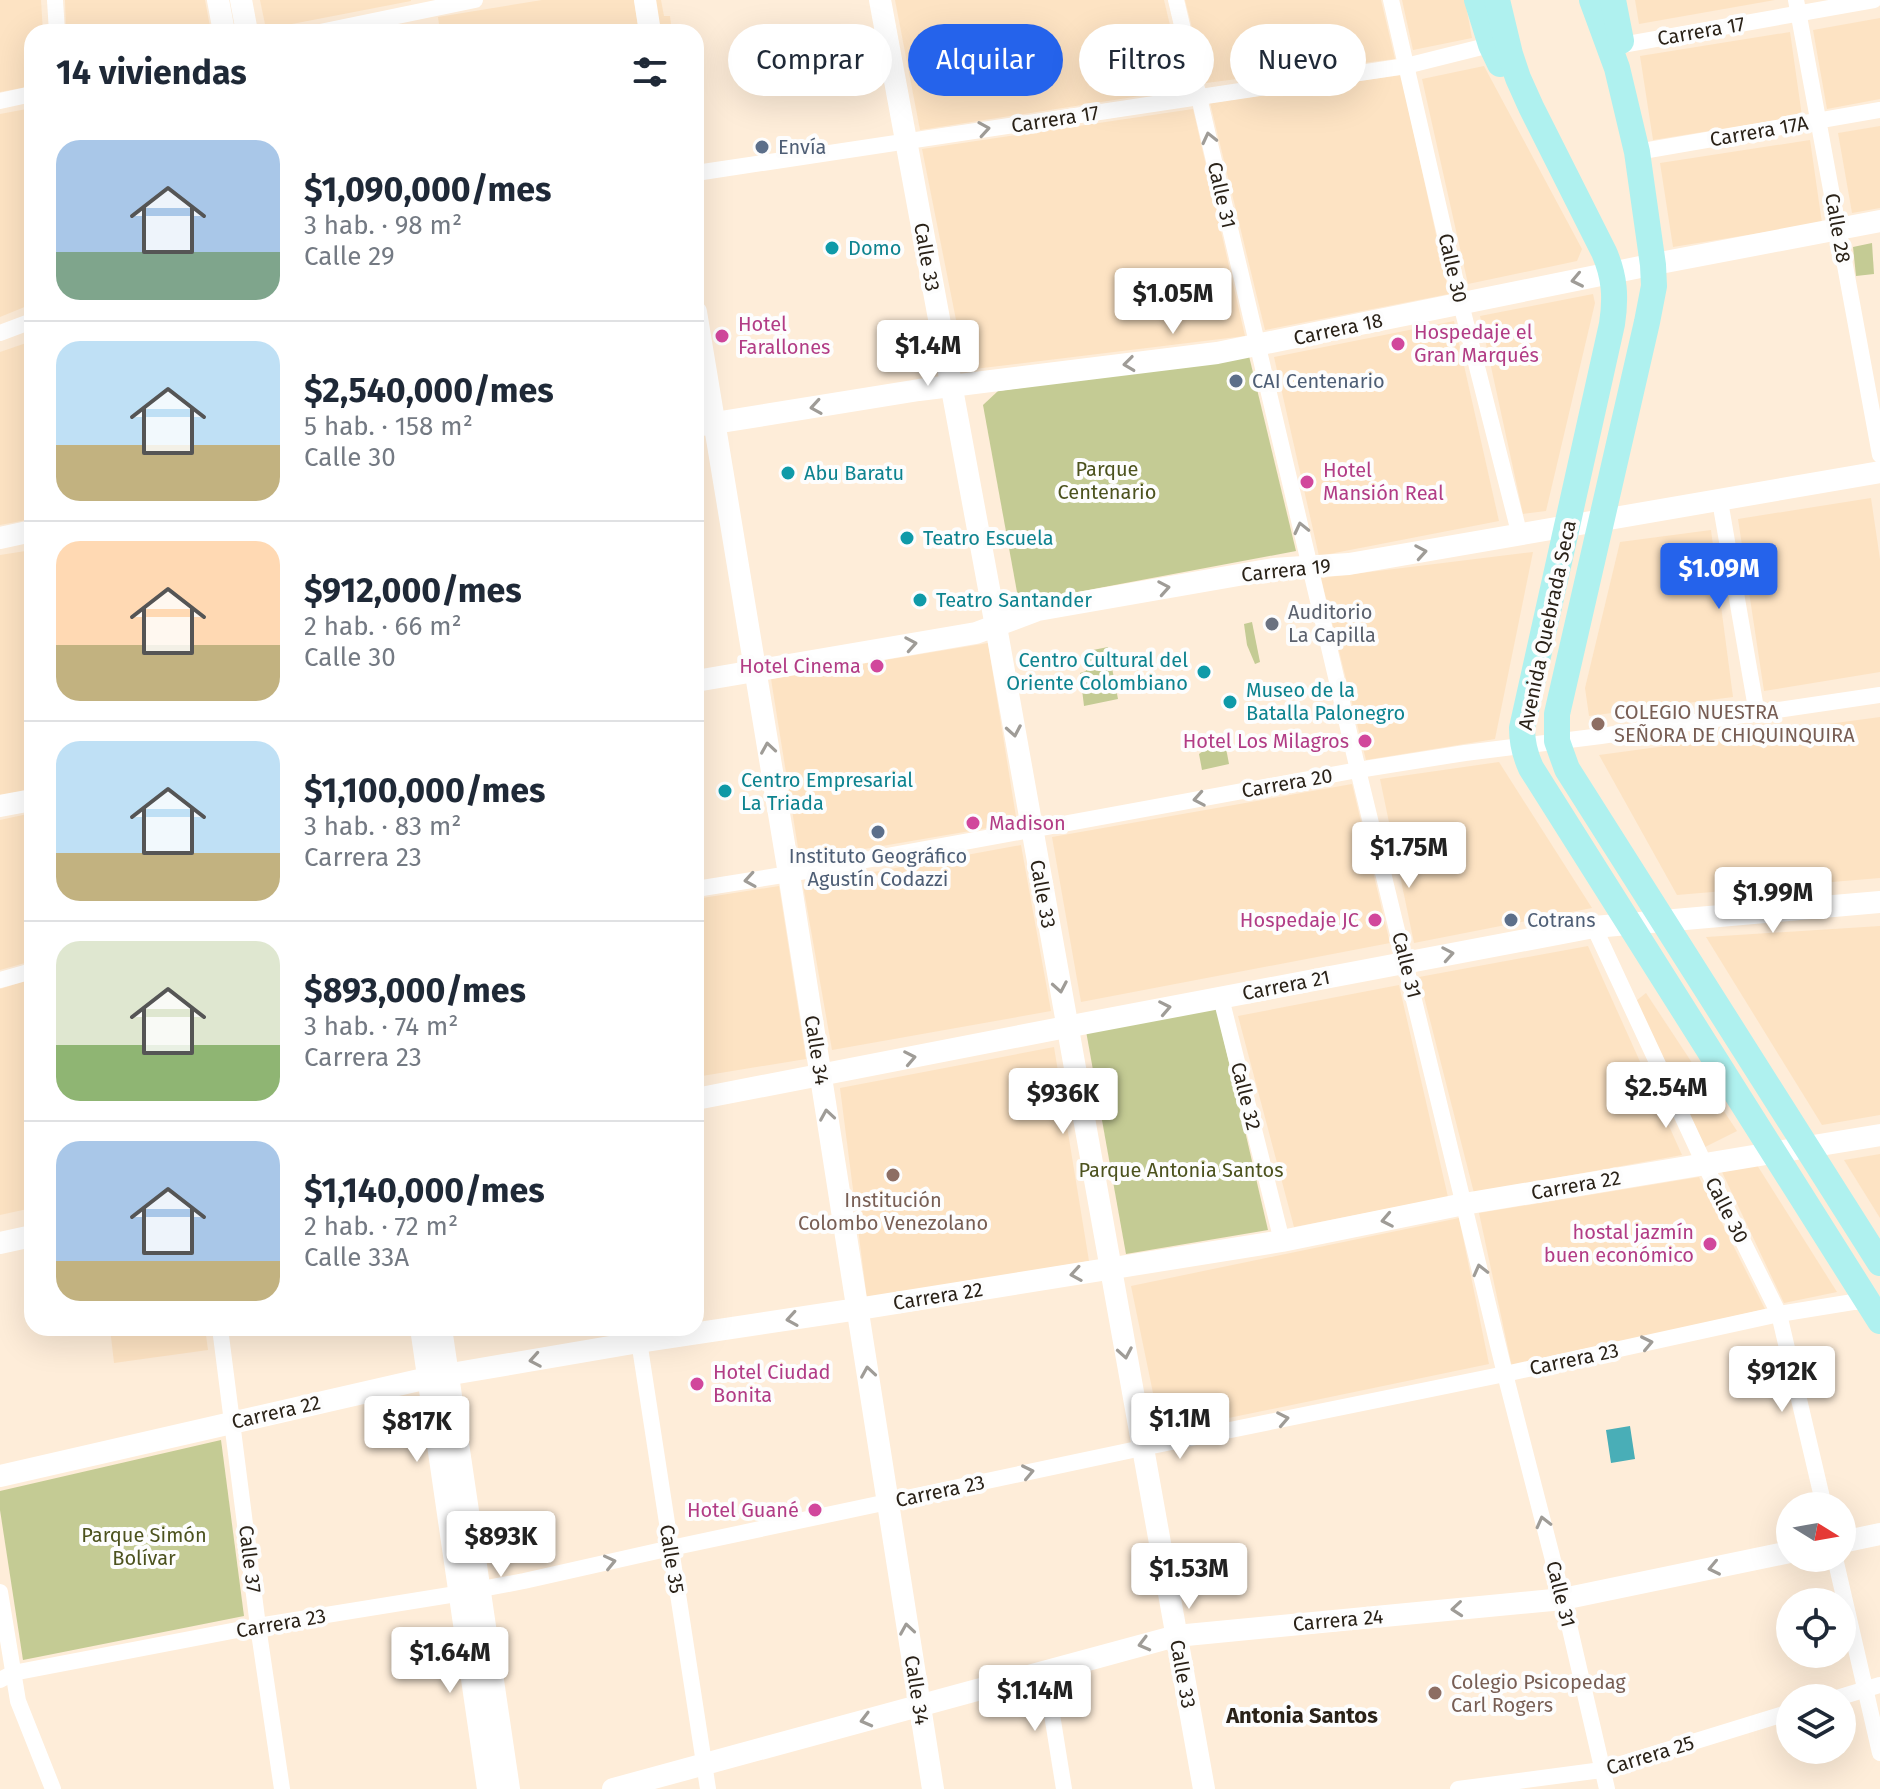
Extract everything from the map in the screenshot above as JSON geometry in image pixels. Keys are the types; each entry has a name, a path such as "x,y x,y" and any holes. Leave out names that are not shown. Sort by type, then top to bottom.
{"main road":[{"name":"Avenida Quebrada Seca","path":"1477,0 1499,26 1505,74 1545,133 1604,252 1615,293 1612,324 1522,728 1523,746 1531,768 1876,1308"},
{"name":"Avenida Quebrada Seca","path":"1599,1 1637,152 1654,286 1557,714 1557,741 1567,769 1880,1263"},
{"path":"1599,1 1622,45 1637,152"}],"street":[{"path":"55,0 56,24"},
{"path":"218,0 222,24"},
{"path":"241,0 246,24"},
{"path":"359,24 475,0"},
{"path":"645,0 649,24"},
{"name":"Calle 33","path":"880,0 1204,1789"},
{"name":"Calle 31","path":"1176,0 1358,770 1607,1789"},
{"name":"Calle 30","path":"1391,0 1461,304 1520,536"},
{"name":"Carrera 17","path":"1622,45 1797,7 1874,0"},
{"name":"Calle 28","path":"1797,7 1880,455"},
{"name":"Carrera 17","path":"704,172 1406,66 1499,26"},
{"path":"0,101 24,96"},
{"name":"Carrera 17A","path":"1637,152 1880,110"},
{"name":"Carrera 18","path":"705,424 951,386 1196,356 1880,221"},
{"path":"0,333 24,324"},
{"name":"Calle 34","path":"705,424 755,670 933,1789"},
{"name":"Carrera 19","path":"704,680 976,633 1038,610 1273,569 1349,564 1520,536 1880,472"},
{"path":"1720,501 1757,714"},
{"path":"0,538 24,533"},
{"name":"Carrera 20","path":"704,888 1358,770 1880,695"},
{"path":"0,806 24,802"},
{"name":"Carrera 21","path":"704,1097 1594,927 1880,902"},
{"name":"Calle 30","path":"1594,927 1704,1163 1779,1314 1821,1492"},
{"path":"0,980 24,973"},
{"name":"Calle 32","path":"1221,998 1282,1241"},
{"name":"Carrera 22","path":"704,1327 858,1309 1282,1241 1464,1204 1880,1135"},
{"path":"0,1243 24,1238"},
{"name":"Carrera 23","path":"7,1676 258,1626 524,1581 1779,1314 1853,1302 1876,1308"},
{"name":"Calle 37","path":"221,1336 282,1789"},
{"path":"424,1336 438,1377 469,1592 488,1789"},
{"path":"438,1377 441,1336"},
{"name":"Carrera 22","path":"0,1476 233,1422 633,1336"},
{"name":"Calle 35","path":"638,1336 708,1789"},
{"path":"1856,1539 1880,1534"},
{"name":"Carrera 24","path":"613,1789 1176,1636 1563,1599 1776,1555"},
{"path":"1839,1572 1873,1687 1880,1753"},
{"path":"0,1592 7,1676 53,1789"},
{"path":"469,1592 509,1789"},
{"path":"1045,1671 1064,1789"},
{"name":"Carrera 25","path":"1458,1789 1602,1770 1776,1716"}],"shaded area":[{"path":"0,0 41,0 42,24 24,24 24,88 0,92"},
{"path":"65,0 205,0 210,24 66,24"},
{"path":"260,0 411,0 292,24 265,24"},
{"path":"542,0 634,0 638,24 439,24 438,17"},
{"path":"652,0 661,0 664,16 670,16 671,24 656,24"},
{"path":"895,0 1164,0 1170,24 1079,24 1079,96 1140,96 920,130 913,96 1063,96 1063,24 908,24 908,68"},
{"path":"1185,0 1381,0 1395,59 1366,63 1366,24 1230,24 1230,80 1214,82 1214,24 1191,24"},
{"path":"1402,0 1465,0 1472,38 1413,50"},
{"path":"1635,0 1775,0 1639,24"},
{"path":"1880,18 1880,99 1827,109 1813,30"},
{"path":"1790,32 1802,116 1653,140 1640,56"},
{"path":"1484,66 1582,249 1577,261 1468,284 1422,79"},
{"path":"1401,75 1449,294 1265,330 1210,103 1258,96 1366,96 1366,80"},
{"path":"1193,109 1245,336 966,370 922,149"},
{"path":"24,110 24,307 0,317 0,114"},
{"path":"1880,126 1880,208 1852,213 1838,133"},
{"path":"1810,140 1822,223 1673,247 1660,163"},
{"path":"1593,294 1595,303 1546,511 1523,514 1480,316"},
{"path":"1454,321 1499,521 1319,556 1274,357"},
{"path":"24,344 24,520 0,525 0,352"},
{"path":"1871,498 1880,559 1880,672 1764,691 1738,519"},
{"path":"1711,530 1733,697 1589,716 1585,688 1620,542"},
{"path":"24,551 24,793 0,797 0,555"},
{"path":"1533,552 1495,739 1366,760 1321,578"},
{"path":"988,643 1017,823 800,860 771,679"},
{"path":"1880,717 1880,878 1677,895 1599,755"},
{"path":"1499,762 1592,908 1414,943 1380,779"},
{"path":"1352,784 1390,943 1081,1002 1052,837"},
{"path":"24,815 24,963 0,970 0,820"},
{"path":"1021,845 1051,1011 832,1050 803,885"},
{"path":"779,886 806,1059 704,1076 704,898"},
{"path":"1880,926 1880,1115 1822,1125 1706,937"},
{"path":"1588,946 1682,1155 1474,1193 1419,977"},
{"path":"24,982 24,1210 0,1215 0,989"},
{"path":"1399,985 1448,1197 1294,1227 1238,1016"},
{"path":"1646,993 1737,1131 1705,1147 1636,1001"},
{"path":"1054,1047 1089,1261 867,1299 840,1088"},
{"path":"1880,1154 1880,1218 1844,1160"},
{"path":"1757,1165 1837,1292 1784,1303 1722,1172"},
{"path":"1699,1177 1765,1309 1512,1367 1479,1213"},
{"path":"1459,1218 1489,1364 1161,1432 1131,1286"},
{"path":"111,1336 206,1336 208,1350 114,1363"}],"green space":[{"path":"1872,243 1874,274 1856,276 1853,247"},
{"name":"Parque Centenario","path":"1249,356 1296,551 1019,603 983,405 998,391"},
{"path":"1252,622 1260,662 1255,664 1247,645 1244,624"},
{"path":"1108,647 1118,699 1084,706 1080,673 1086,671 1083,652"},
{"path":"1225,743 1229,764 1202,770 1199,754 1210,746"},
{"name":"Parque Antonia Santos","path":"1216,1006 1268,1230 1126,1254 1086,1031"},
{"name":"Parque Simón Bolívar","path":"221,1440 244,1616 23,1660 0,1510 0,1491"}],"water":[{"path":"1630,1426 1635,1459 1611,1463 1606,1430"}],"place":[{"name":"Envía","path":"762,147"},
{"name":"Domo","path":"832,248"},
{"name":"Hotel Farallones","path":"722,336"},
{"name":"Hospedaje el Gran Marqués","path":"1398,344"},
{"name":"CAI Centenario","path":"1236,381"},
{"name":"Abu Baratu","path":"788,473"},
{"name":"Hotel Mansión Real","path":"1307,482"},
{"name":"Teatro Escuela","path":"907,538"},
{"name":"Teatro Santander","path":"920,600"},
{"name":"Auditorio La Capilla","path":"1272,624"},
{"name":"Hotel Cinema","path":"877,666"},
{"name":"Centro Cultural del Oriente Colombiano","path":"1204,672"},
{"name":"Museo de la Batalla Palonegro","path":"1230,702"},
{"name":"COLEGIO NUESTRA SEÑORA DE CHIQUINQUIRA","path":"1598,724"},
{"name":"Hotel Los Milagros","path":"1365,741"},
{"name":"Centro Empresarial La Triada","path":"725,791"},
{"name":"Madison","path":"973,823"},
{"name":"Instituto Geográfico Agustín Codazzi","path":"878,832"},
{"name":"Hospedaje JC","path":"1375,920"},
{"name":"Cotrans","path":"1511,920"},
{"name":"Institución Colombo Venezolano","path":"893,1175"},
{"name":"hostal jazmín buen económico","path":"1710,1244"},
{"name":"Hotel Ciudad Bonita","path":"697,1384"},
{"name":"Hotel Guané","path":"815,1510"},
{"name":"Colegio Psicopedag Carl Rogers","path":"1435,1693"}],"district":[{"name":"Antonia Santos","path":"1302,1715"}]}
